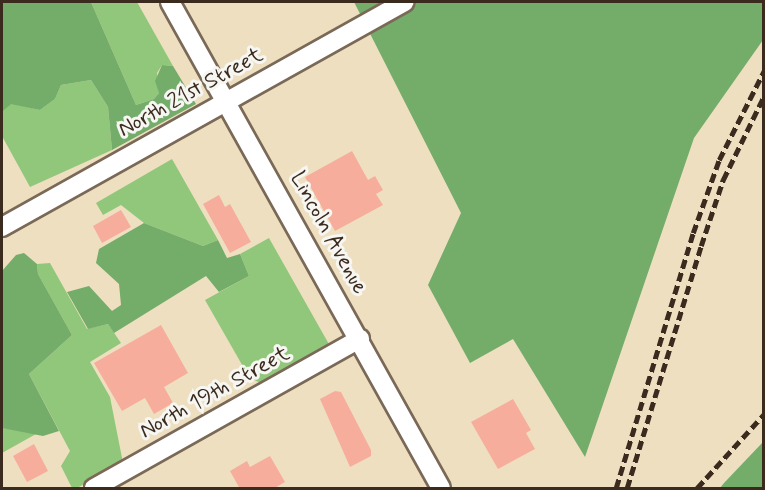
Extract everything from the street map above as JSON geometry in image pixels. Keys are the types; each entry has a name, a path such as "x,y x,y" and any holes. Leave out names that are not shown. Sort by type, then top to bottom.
{"street":[{"name":"Lincoln Avenue","path":"170,2 360,339 441,489"},
{"name":"North 21st Street","path":"2,227 404,2"},
{"name":"North 19th Street","path":"94,489 360,339"}],"green space":[{"path":"2,2 91,2 136,105 154,99 159,93 155,81 162,65 173,66 196,104 112,150 108,107 91,80 61,85 55,99 40,110 11,104 2,112"},
{"path":"91,2 137,2 173,66 162,65 157,73 159,93 154,99 136,105"},
{"path":"354,2 763,2 763,40 694,138 585,457 513,339 470,363 428,285 461,213"},
{"path":"91,80 108,107 112,150 30,187 2,136 2,112 11,103 40,110 55,99 61,85"},
{"path":"172,159 218,240 203,246 144,223 121,205 103,215 96,203"},
{"path":"144,223 203,246 218,240 227,258 240,254 249,276 219,292 206,276 114,333 108,324 88,329 67,292 89,286 112,311 121,305 119,284 96,263 99,249"},
{"path":"269,238 330,346 262,384 249,377 205,300 249,276 240,254"},
{"path":"24,253 37,264 38,274 72,335 29,374 59,431 43,436 2,428 2,271 16,255"},
{"path":"50,263 87,329 108,324 121,343 90,362 110,397 123,463 77,488 72,488 61,466 70,451 29,374 72,335 38,274 37,264"},
{"path":"2,428 18,429 36,434 2,453"},
{"path":"763,442 763,488 720,488 724,483"}],"building":[{"path":"352,151 368,180 375,176 383,190 376,194 383,205 335,231 305,177"},
{"path":"219,195 225,207 230,204 251,242 230,253 203,204"},
{"path":"121,210 131,227 102,243 93,226"},
{"path":"161,325 188,373 164,387 173,403 154,414 145,398 122,411 94,363"},
{"path":"335,391 341,392 371,450 371,456 350,467 320,399"},
{"path":"513,399 531,430 526,433 535,449 498,469 471,422"},
{"path":"34,444 48,471 27,482 13,456"},
{"path":"270,456 285,482 273,489 240,489 230,471 247,461 250,467"}],"railway":[{"path":"616,488 693,233 719,160 764,71"},
{"path":"627,488 723,180 764,96"},
{"path":"697,488 764,414"}]}
